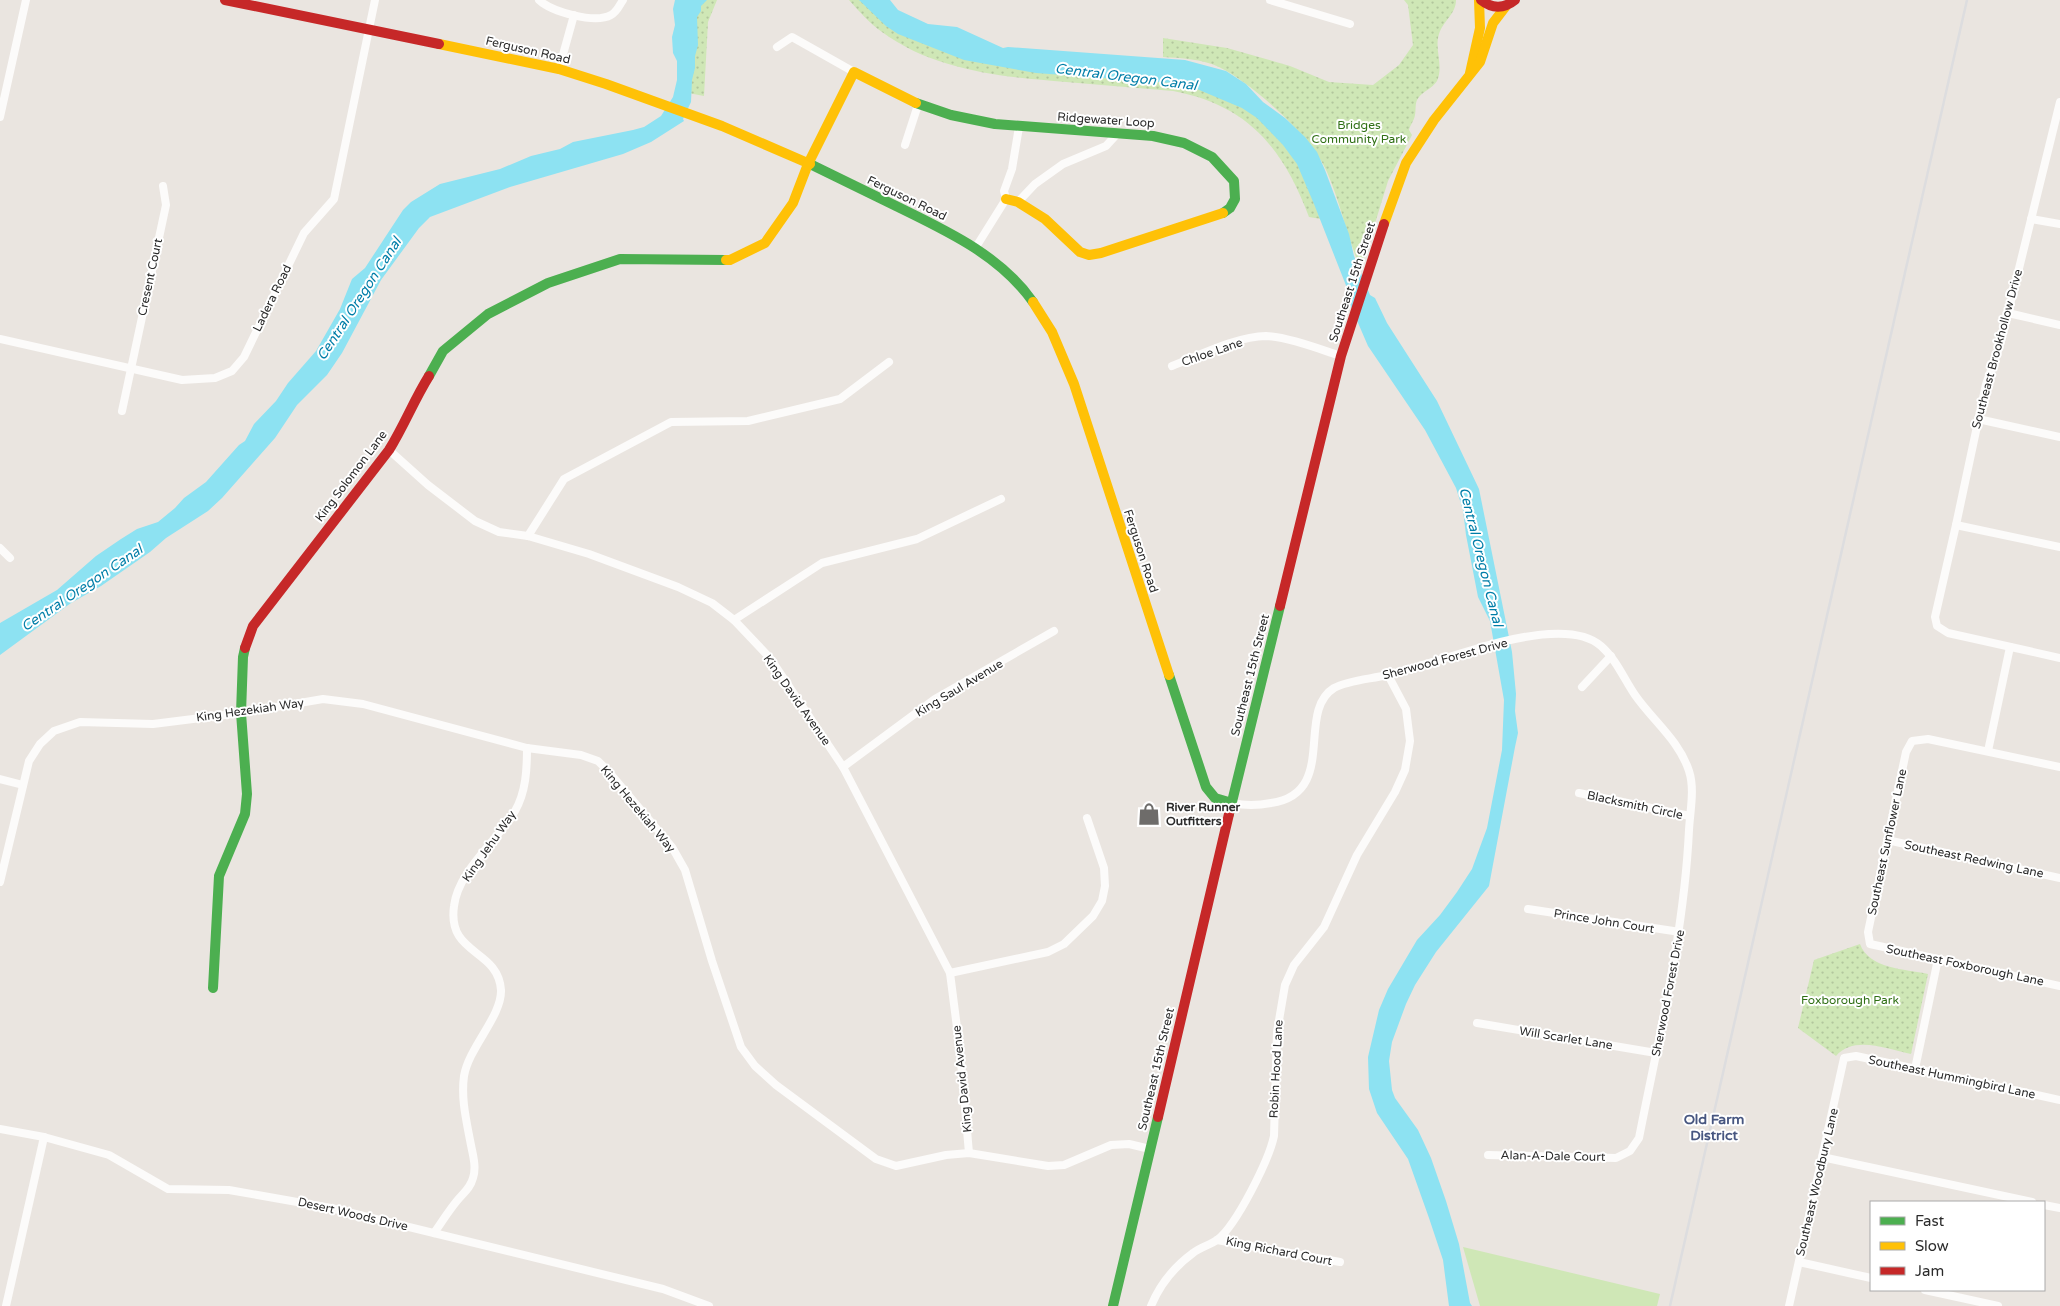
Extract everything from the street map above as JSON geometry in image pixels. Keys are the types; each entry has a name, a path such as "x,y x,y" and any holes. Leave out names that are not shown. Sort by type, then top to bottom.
{"street":[{"path":"0,117 26,0"},
{"name":"Ferguson Road","path":"225,0 559,68 663,103 745,135 976,247 1020,286 1040,311 1054,334 1068,368 1206,787 1215,798 1232,803"},
{"name":"Ladera Road","path":"0,339 182,380 215,378 232,371 244,357 304,233 334,200 375,0"},
{"path":"539,0 547,6 574,15 591,18 605,18 617,10 623,0"},
{"path":"1270,0 1350,24"},
{"path":"1480,0 1491,6 1514,2"},
{"name":"Southeast 15th Street","path":"1470,74 1480,28 1480,0"},
{"name":"Southeast 15th Street","path":"1113,1306 1340,356 1406,163 1429,127 1480,62 1493,22 1514,2"},
{"path":"559,68 574,15"},
{"path":"778,47 792,37 854,72 808,164"},
{"name":"Ridgewater Loop","path":"854,72 918,105 982,122 1019,127 1117,134 1151,134 1174,139 1200,148 1217,161 1234,181 1237,193 1228,211 1221,214 1101,253 1089,255 1080,252 1045,219 1018,202 1006,199"},
{"name":"Southeast Brookhollow Drive","path":"2010,647 1948,633 1937,626 1934,617 1986,384 2000,346 2031,219 2058,126 2060,102"},
{"path":"905,145 918,105"},
{"path":"976,247 1006,199 1004,191 1012,169 1019,127"},
{"path":"1018,202 1035,184 1063,164 1106,146 1117,134"},
{"name":"King Solomon Lane","path":"213,988 218,876 245,814 246,768 241,713 243,657 247,640 253,626 402,430 413,403 444,351 488,314 548,283 620,259 730,260 748,252 765,243 793,203 808,164"},
{"name":"Cresent Court","path":"122,411 166,205 163,186"},
{"path":"2031,219 2060,224"},
{"path":"2008,313 2060,325"},
{"name":"Chloe Lane","path":"1172,366 1234,342 1266,336 1304,344 1340,356"},
{"path":"528,536 564,479 671,422 748,421 840,399 889,362"},
{"path":"1978,419 2060,437"},
{"name":"King David Avenue","path":"388,450 428,485 475,521 499,532 528,536 589,554 678,587 712,603 734,620 770,658 843,767 950,973 960,1051 969,1152"},
{"path":"734,620 822,563 917,539 1001,499"},
{"path":"1956,525 2060,547"},
{"path":"0,548 10,558"},
{"name":"King Saul Avenue","path":"843,767 935,699 1054,632"},
{"name":"Sherwood Forest Drive","path":"1232,803 1250,807 1276,803 1289,798 1299,791 1306,781 1312,764 1317,718 1324,696 1336,687 1388,675 1491,644 1555,633 1573,634 1600,645 1611,656 1636,696 1671,737 1683,755 1690,774 1692,798 1680,932 1639,1138"},
{"path":"2060,658 2010,647 1988,751 2060,767"},
{"path":"1582,687 1611,656"},
{"name":"Robin Hood Lane","path":"1151,1306 1158,1291 1171,1272 1194,1252 1218,1240 1232,1224 1265,1166 1271,1151 1274,1136 1276,1032 1285,985 1294,965 1324,927 1357,854 1396,792 1405,770 1410,741 1406,709 1388,675"},
{"name":"King Hezekiah Way","path":"0,882 29,761 40,744 54,731 80,722 153,724 241,713 324,699 363,704 527,748 581,754 598,761 609,772 672,847 685,870 712,961 741,1048 755,1066 776,1085 876,1159 896,1166 969,1152 1048,1166 1064,1165 1111,1145 1129,1144 1150,1149"},
{"name":"Southeast Sunflower Lane","path":"1870,944 1868,932 1887,840 1906,752 1912,741 1928,738 1988,751"},
{"name":"King Jehu Way","path":"434,1233 457,1200 468,1191 473,1177 474,1165 462,1095 465,1074 474,1050 499,1005 501,989 490,962 462,942 452,922 454,903 463,881 516,810 527,773 527,748"},
{"path":"0,779 23,785"},
{"name":"Blacksmith Circle","path":"1579,793 1690,816"},
{"path":"950,973 1048,952 1064,944 1093,916 1102,901 1105,886 1104,868 1087,818"},
{"name":"Southeast Redwing Lane","path":"1887,840 2060,878"},
{"name":"Prince John Court","path":"1528,909 1680,932"},
{"name":"Southeast Foxborough Lane","path":"1870,944 2060,986"},
{"path":"1915,1069 1938,959"},
{"name":"Will Scarlet Lane","path":"1477,1023 1656,1053"},
{"name":"Southeast Hummingbird Lane","path":"1844,1058 1856,1056 2060,1100"},
{"name":"Southeast Woodbury Lane","path":"1789,1306 1844,1058"},
{"name":"Desert Woods Drive","path":"0,1129 44,1137 109,1155 168,1189 229,1190 331,1208 663,1289 709,1306"},
{"path":"6,1306 44,1137"},
{"name":"Alan-A-Dale Court","path":"1488,1155 1616,1158 1630,1151 1639,1138"},
{"path":"1822,1157 2027,1201"},
{"path":"2045,1205 2060,1208"},
{"name":"King Richard Court","path":"1218,1240 1340,1262"},
{"path":"1799,1262 1870,1278"},
{"path":"1929,1291 1998,1306"}],"green space":[{"path":"693,0 717,0 708,22 704,96 683,92"},
{"path":"849,0 877,0 955,44 1174,70 1269,113 1333,221 1309,217 1299,192 1274,151 1259,133 1242,119 1222,107 1173,91 1018,78 947,64 924,56 882,32 868,21"},
{"name":"Bridges Community Park","path":"1404,0 1456,0 1452,13 1439,34 1440,69 1437,81 1417,100 1409,130 1412,135 1388,181 1361,269 1327,172 1320,158 1309,144 1264,98 1233,75 1206,62 1163,57 1163,38 1227,48 1290,66 1329,82 1373,85 1399,65 1413,45 1408,5"},
{"name":"Foxborough Park","path":"1860,944 1871,959 1879,963 1928,974 1911,1054 1871,1045 1861,1045 1852,1046 1836,1056 1798,1028 1814,960"},
{"path":"1463,1247 1660,1294 1657,1306 1480,1306"}],"water":[{"name":"Central Oregon Canal","path":"675,0 707,0 701,6 701,11 697,17 698,45 692,80 691,102 683,119 684,121 651,142 623,154 510,187 430,217 419,228 381,280 342,353 327,375 297,405 275,438 222,498 208,511 166,538 150,552 101,586 71,603 0,655 0,623 57,590 96,556 121,539 137,529 158,522 184,498 206,482 239,445 245,441 254,424 276,401 288,383 316,351 340,309 352,279 365,268 403,210 411,202 440,184 500,169 531,156 560,149 573,142 644,127 661,116 673,97 677,80 677,61 673,53 672,37 675,25 673,9"},
{"name":"Central Oregon Canal","path":"859,0 890,0 898,10 928,24 957,27 1003,48 1185,60 1226,71 1246,84 1263,102 1285,118 1305,137 1317,152 1349,234 1354,256 1370,295 1375,298 1387,323 1437,401 1479,489 1512,652 1518,733 1489,886 1436,952 1415,985 1392,1042 1389,1061 1392,1090 1395,1098 1418,1130 1431,1158 1446,1201 1459,1244 1472,1306 1449,1306 1443,1260 1408,1159 1377,1113 1369,1089 1368,1057 1379,1010 1388,989 1417,940 1440,915 1472,869 1487,828 1502,750 1504,700 1490,621 1478,597 1463,510 1456,488 1425,430 1368,346 1349,302 1347,288 1297,164 1283,145 1257,118 1242,108 1185,84 1036,73 964,60 898,34 886,26"}],"railway":[{"path":"1670,1306 1967,0"}],"traffic: fast":[{"path":"916,103 951,115 995,124 1153,136 1184,143 1212,157 1234,181 1235,199 1230,208 1223,213"},
{"path":"810,164 934,225 971,246 1005,271 1020,285 1033,302"},
{"path":"429,376 443,351 488,314 548,283 620,259 726,260"},
{"path":"1229,814 1280,606"},
{"path":"213,988 219,876 245,814 247,794 241,713 245,648"},
{"path":"1169,675 1206,787 1215,798 1232,803"},
{"path":"1113,1306 1158,1117"}],"traffic: slow":[{"path":"1470,73 1480,28 1479,0"},
{"path":"1384,224 1406,163 1434,120 1480,62 1493,23 1506,6"},
{"path":"439,44 559,69 606,84 722,126 810,164"},
{"path":"726,260 730,260 765,243 793,203 808,164 854,72 916,103"},
{"path":"1006,199 1018,202 1045,219 1080,252 1089,255 1101,253 1223,213"},
{"path":"1033,302 1052,332 1074,384 1169,675"}],"traffic: jam":[{"path":"225,0 439,44"},
{"path":"1481,0 1489,5 1498,7 1507,5 1515,0"},
{"path":"1280,606 1341,356 1384,224"},
{"path":"245,648 253,626 389,450 429,376"},
{"path":"1158,1117 1229,814"}],"place":[{"name":"River Runner Outfitters","path":"1149,814"}],"district":[{"name":"Old Farm District","path":"1714,1128"}]}
